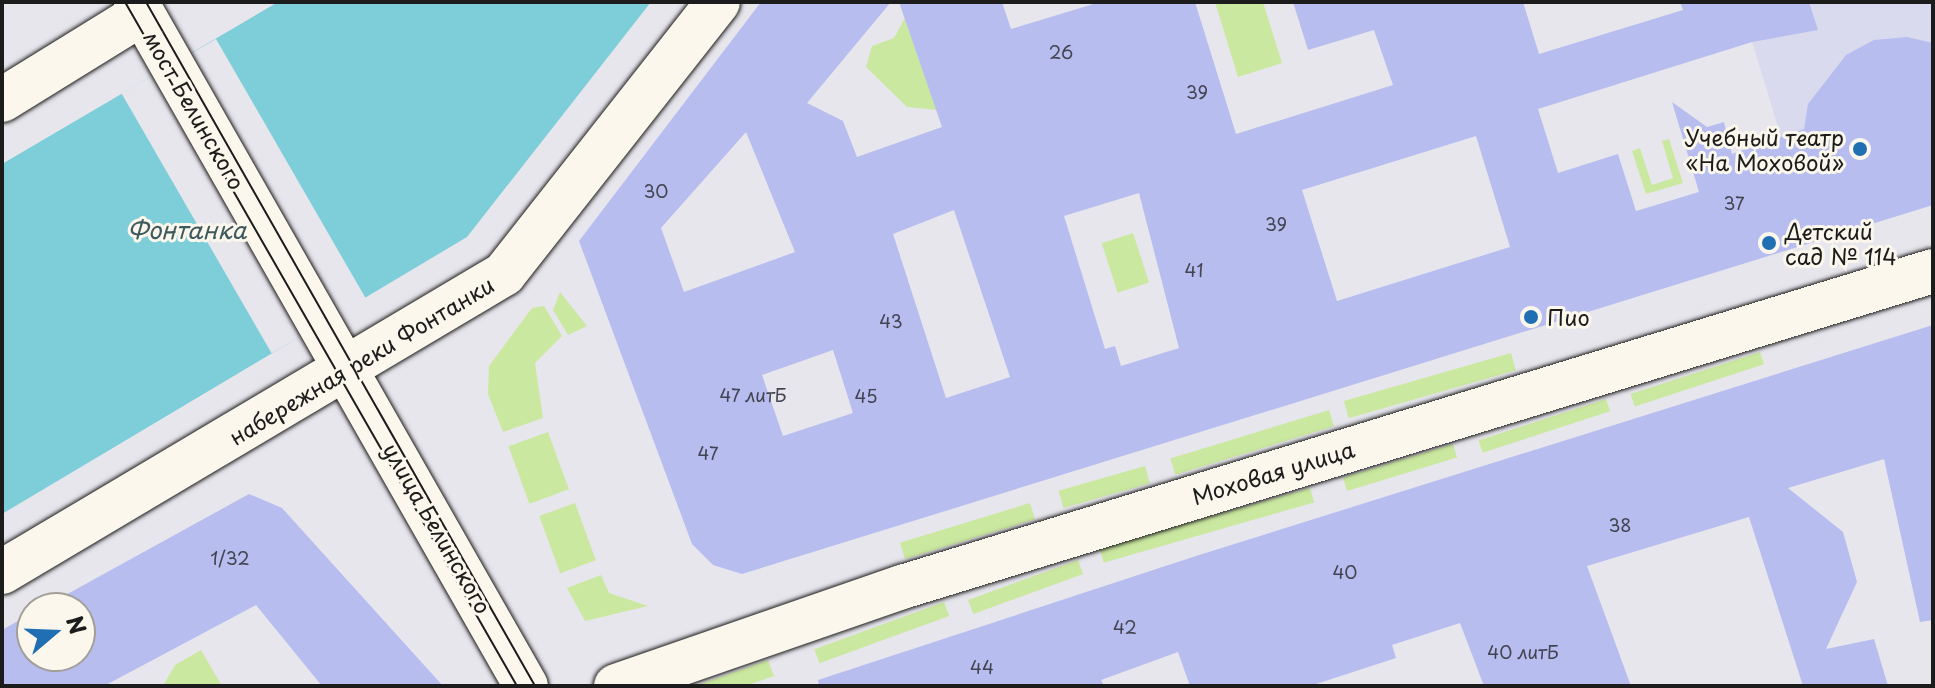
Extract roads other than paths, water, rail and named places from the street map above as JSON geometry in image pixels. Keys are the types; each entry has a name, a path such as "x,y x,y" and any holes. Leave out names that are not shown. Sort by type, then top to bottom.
{"main road":[{"name":"набережная реки Фонтанки","path":"2,572 347,371 504,274 718,2"},
{"name":"мост Белинского","path":"145,6 168,67 347,371"},
{"path":"2,100 145,6"},
{"name":"Моховая улица","path":"616,686 902,587 1933,271"},
{"name":"улица Белинского","path":"347,371 526,686"}],"water":[{"name":"Фонтанка","path":"278,2 651,2 467,237 2,514 2,164"}],"tram line":[{"path":"125,2 517,686"},
{"path":"146,2 535,686"}],"place":[{"name":"Учебный театр «На Моховой»","path":"1860,149"},
{"name":"Детский сад № 114","path":"1769,243"},
{"name":"Пио","path":"1531,317"}]}
